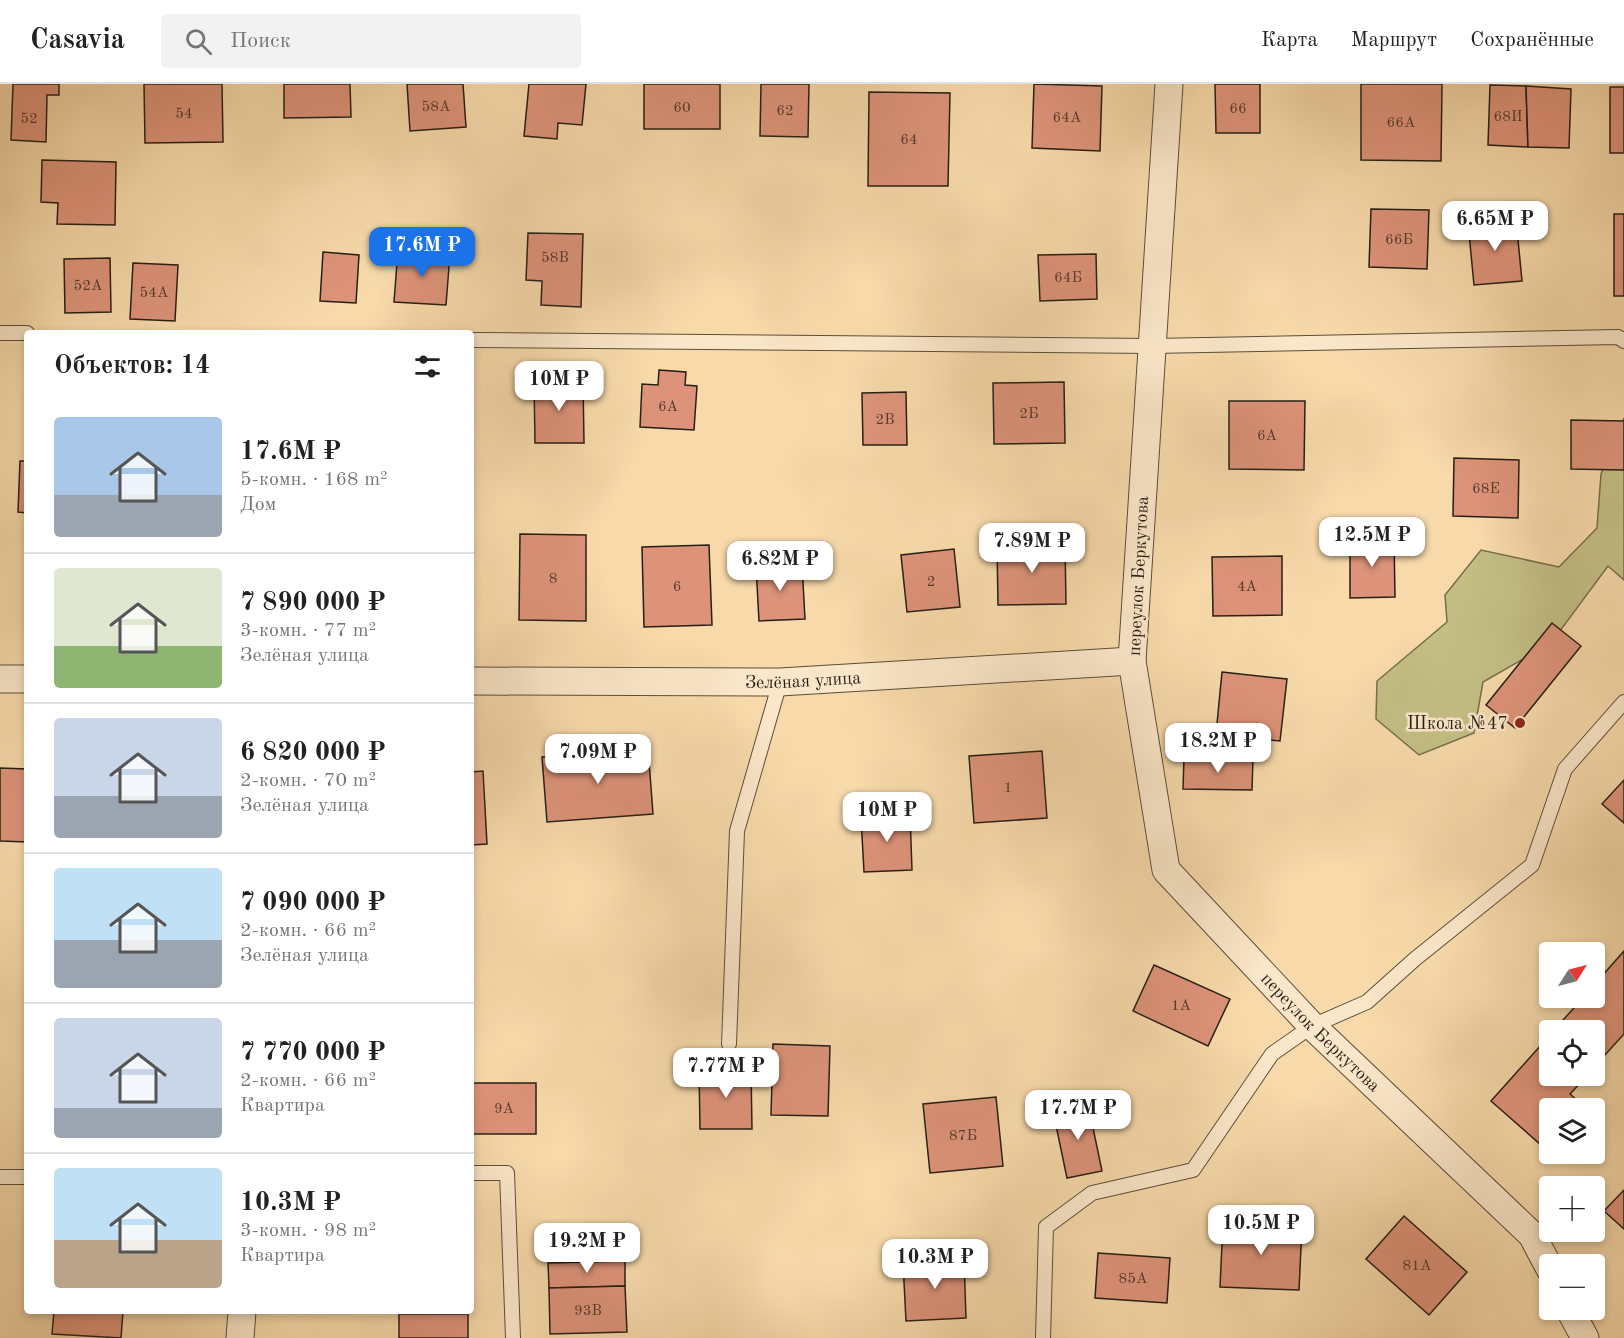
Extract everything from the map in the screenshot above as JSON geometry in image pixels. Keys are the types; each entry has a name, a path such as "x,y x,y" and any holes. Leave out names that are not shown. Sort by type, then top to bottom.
{"street":[{"name":"переулок Беркутова","path":"1169,84 1132,661 1166,870 1312,1026 1532,1235 1542,1254"},
{"name":"Зелёная улица","path":"474,681 780,682 1132,661"},
{"path":"0,679 24,679"},
{"path":"240,1338 242,1314"},
{"path":"1575,1320 1585,1338"}],"lane":[{"path":"0,333 24,333"},
{"path":"474,340 1152,346 1618,337 1624,340"},
{"path":"729,1044 737,831 780,682"},
{"path":"1043,1338 1046,1227 1092,1194 1192,1170 1272,1054 1312,1026 1367,1002 1415,959 1532,865 1565,769 1624,702"},
{"path":"474,1173 507,1173 513,1338"},
{"path":"0,1177 24,1177"}],"shaded area":[{"path":"1624,418 1624,580 1608,566 1551,643 1483,682 1474,733 1419,755 1376,719 1377,681 1447,622 1445,595 1481,550 1559,567 1597,528 1601,474"}],"building":[{"path":"13,84 59,84 59,95 47,95 46,142 11,140"},
{"path":"144,84 222,84 223,142 145,143"},
{"path":"284,84 350,84 351,117 284,118"},
{"path":"407,84 463,84 466,127 410,131"},
{"path":"529,84 586,84 582,125 558,123 557,139 524,136"},
{"path":"644,84 720,84 720,129 644,129"},
{"path":"761,84 809,84 808,137 760,136"},
{"path":"1034,84 1102,86 1100,151 1032,148"},
{"path":"1215,84 1260,84 1260,133 1216,133"},
{"path":"1361,84 1442,84 1441,161 1361,160"},
{"path":"1490,85 1526,86 1528,147 1488,145"},
{"path":"1526,86 1571,89 1569,148 1528,147"},
{"path":"1610,87 1624,87 1624,153 1610,153"},
{"path":"869,92 950,93 948,186 868,186"},
{"path":"42,160 116,162 115,225 57,224 58,203 41,202"},
{"path":"1371,209 1429,210 1427,269 1369,267"},
{"path":"1614,214 1624,214 1624,296 1614,296"},
{"path":"1516,219 1522,281 1474,285 1468,223"},
{"path":"528,233 583,234 581,307 541,305 542,281 526,280"},
{"path":"398,250 450,254 446,305 394,302"},
{"path":"323,252 359,255 356,303 320,301"},
{"path":"1096,254 1097,299 1040,301 1038,255"},
{"path":"110,258 111,312 65,313 64,259"},
{"path":"133,263 178,265 175,321 130,319"},
{"path":"659,370 686,372 685,385 697,386 694,430 640,427 642,384 658,385"},
{"path":"583,381 584,443 535,443 534,382"},
{"path":"1064,382 1065,443 994,444 993,383"},
{"path":"906,392 907,445 863,445 862,393"},
{"path":"1229,401 1305,401 1304,470 1229,469"},
{"path":"1571,420 1624,421 1624,470 1571,469"},
{"path":"1454,458 1519,460 1518,518 1453,516"},
{"path":"20,461 24,461 24,513 18,512"},
{"path":"520,534 586,535 586,621 519,620"},
{"path":"1394,538 1395,597 1350,598 1350,539"},
{"path":"1065,544 1066,604 998,605 997,545"},
{"path":"709,545 712,625 644,627 642,547"},
{"path":"954,549 960,607 907,612 901,555"},
{"path":"1282,556 1282,615 1213,616 1212,557"},
{"path":"802,564 805,619 759,621 756,566"},
{"path":"1552,623 1581,646 1515,728 1486,705"},
{"path":"1222,672 1287,679 1280,741 1216,734"},
{"path":"648,748 653,814 547,822 542,757"},
{"path":"1042,751 1047,818 974,823 969,756"},
{"path":"1184,757 1253,758 1252,790 1183,789"},
{"path":"0,768 24,769 24,842 0,841"},
{"path":"483,771 487,844 474,845 474,772"},
{"path":"1624,780 1624,823 1602,804"},
{"path":"910,814 912,870 864,872 861,817"},
{"path":"1624,951 1624,1034 1605,1055 1605,1020 1563,1020 1574,1008 1605,1008 1605,973"},
{"path":"1154,965 1230,999 1208,1046 1133,1011"},
{"path":"773,1044 830,1046 828,1116 771,1115"},
{"path":"1539,1047 1539,1086 1578,1086 1570,1094 1575,1098 1539,1098 1539,1143 1491,1101"},
{"path":"699,1069 751,1069 752,1129 700,1129"},
{"path":"474,1083 536,1083 536,1134 474,1134"},
{"path":"996,1097 1003,1166 930,1173 923,1104"},
{"path":"1088,1104 1102,1171 1067,1178 1053,1111"},
{"path":"1624,1190 1624,1229 1605,1210"},
{"path":"1404,1216 1467,1272 1429,1315 1366,1259"},
{"path":"1223,1223 1302,1226 1299,1290 1220,1287"},
{"path":"1098,1253 1170,1258 1167,1303 1095,1298"},
{"path":"964,1259 966,1318 906,1321 903,1262"},
{"path":"625,1261 625,1286 549,1288 548,1263"},
{"path":"625,1286 627,1332 550,1334 549,1288"},
{"path":"54,1314 123,1314 121,1338 52,1334"},
{"path":"399,1314 468,1314 468,1338 399,1338"}],"place":[{"name":"Школа №47","path":"1520,723"}]}
